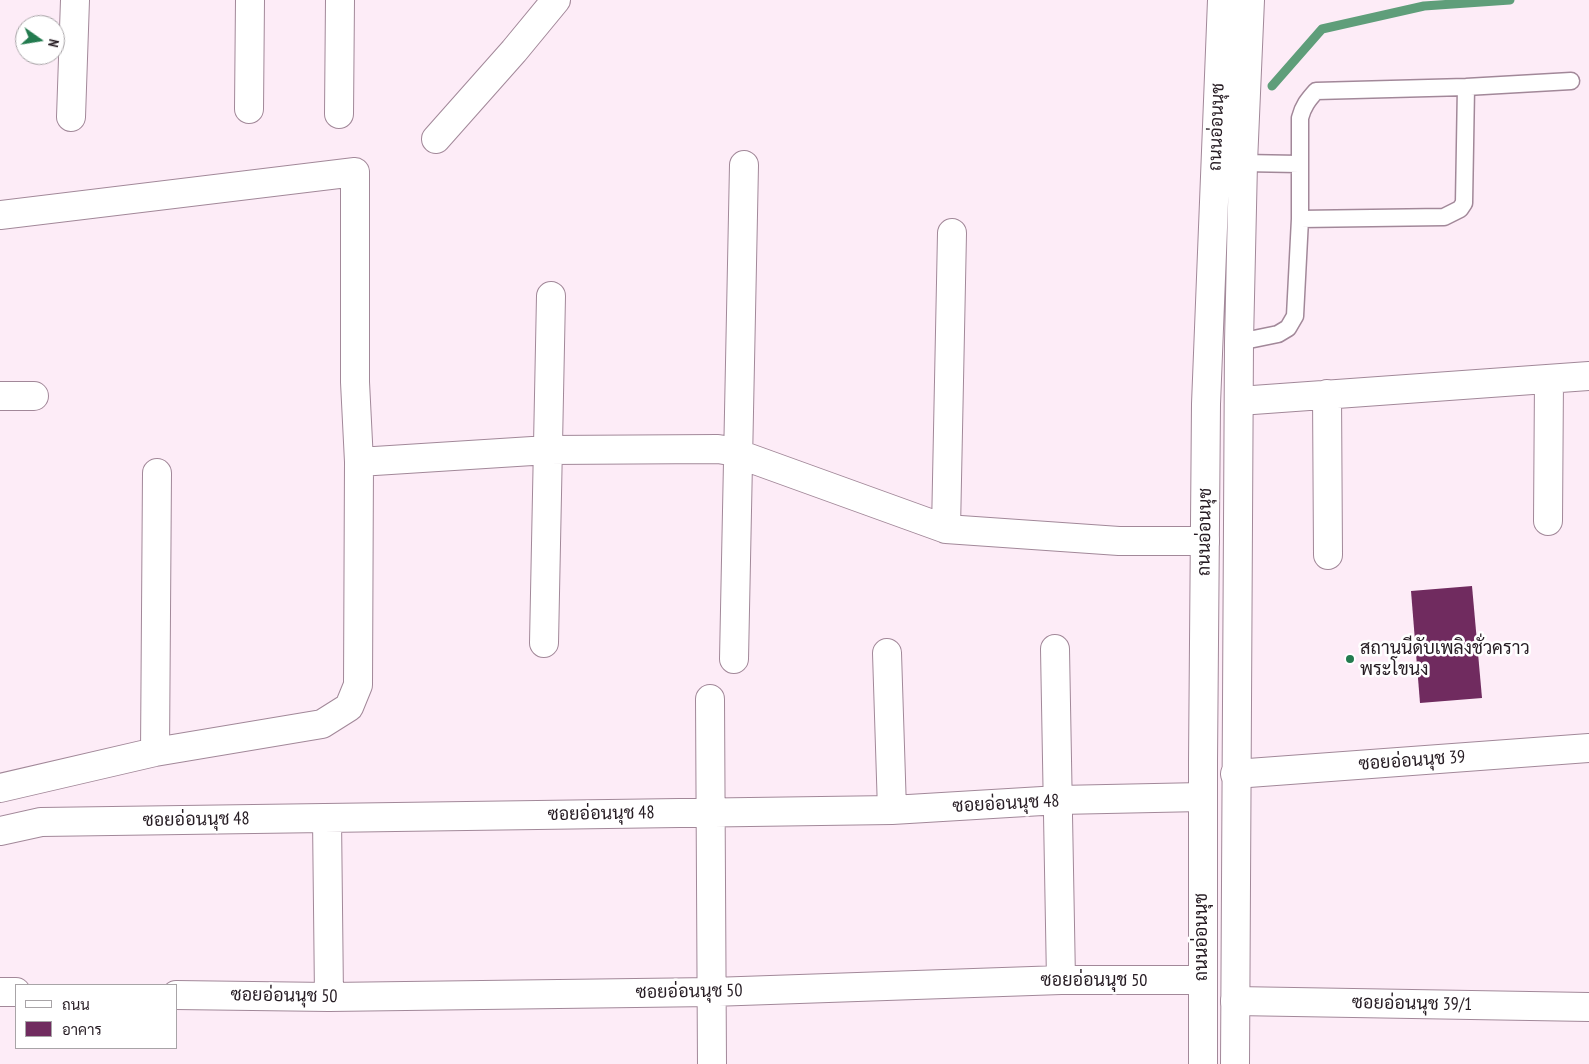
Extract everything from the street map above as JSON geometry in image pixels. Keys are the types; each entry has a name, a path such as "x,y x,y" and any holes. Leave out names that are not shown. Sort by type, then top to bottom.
{"street":[{"path":"71,117 75,0"},
{"path":"249,109 250,0"},
{"path":"339,114 340,0"},
{"path":"436,139 514,51 556,0"},
{"name":"ถนนอ่อนนุช","path":"1202,1064 1206,404 1222,0"},
{"name":"ถนนอ่อนนุช","path":"1235,1064 1235,785 1239,542 1239,342 1250,0"},
{"path":"734,659 740,455 744,165"},
{"path":"0,215 355,172 354,382 359,462 358,685 349,707 322,724 155,752 0,788"},
{"path":"946,529 952,233"},
{"path":"544,644 551,296"},
{"path":"1206,404 1589,376"},
{"path":"1548,521 1549,379"},
{"path":"1327,394 1328,555"},
{"path":"0,396 34,396"},
{"path":"359,462 548,450 718,449 740,455 946,529 1120,541 1239,542"},
{"path":"155,752 157,473"},
{"path":"1055,649 1061,980"},
{"path":"887,653 892,810"},
{"path":"710,699 712,1064"},
{"name":"ซอยอ่อนนุช 39","path":"1203,786 1235,785 1589,748"},
{"name":"ซอยอ่อนนุช 48","path":"0,831 41,822 892,810 1059,800 1203,786"},
{"path":"327,818 329,997"},
{"name":"ซอยอ่อนนุช 50","path":"178,995 329,997 712,992 1061,980 1202,980"},
{"path":"1202,980 1235,1001"},
{"path":"0,992 15,992"},
{"name":"ซอยอ่อนนุช 39/1","path":"1235,1001 1589,1007"}],"lane":[{"path":"1239,342 1278,334 1288,328 1295,316 1300,219 1300,118 1307,101 1316,91 1466,87 1571,81"},
{"path":"1300,219 1444,217 1460,209 1464,203 1466,87"},
{"path":"1244,163 1299,164"}],"building":[{"path":"1472,586 1482,698 1420,703 1411,591"}],"waterway":[{"path":"1272,86 1322,29 1424,6 1510,0"}],"place":[{"name":"สถานนีดับเพลิงชั่วคราว พระโขนง","path":"1350,659"}]}
